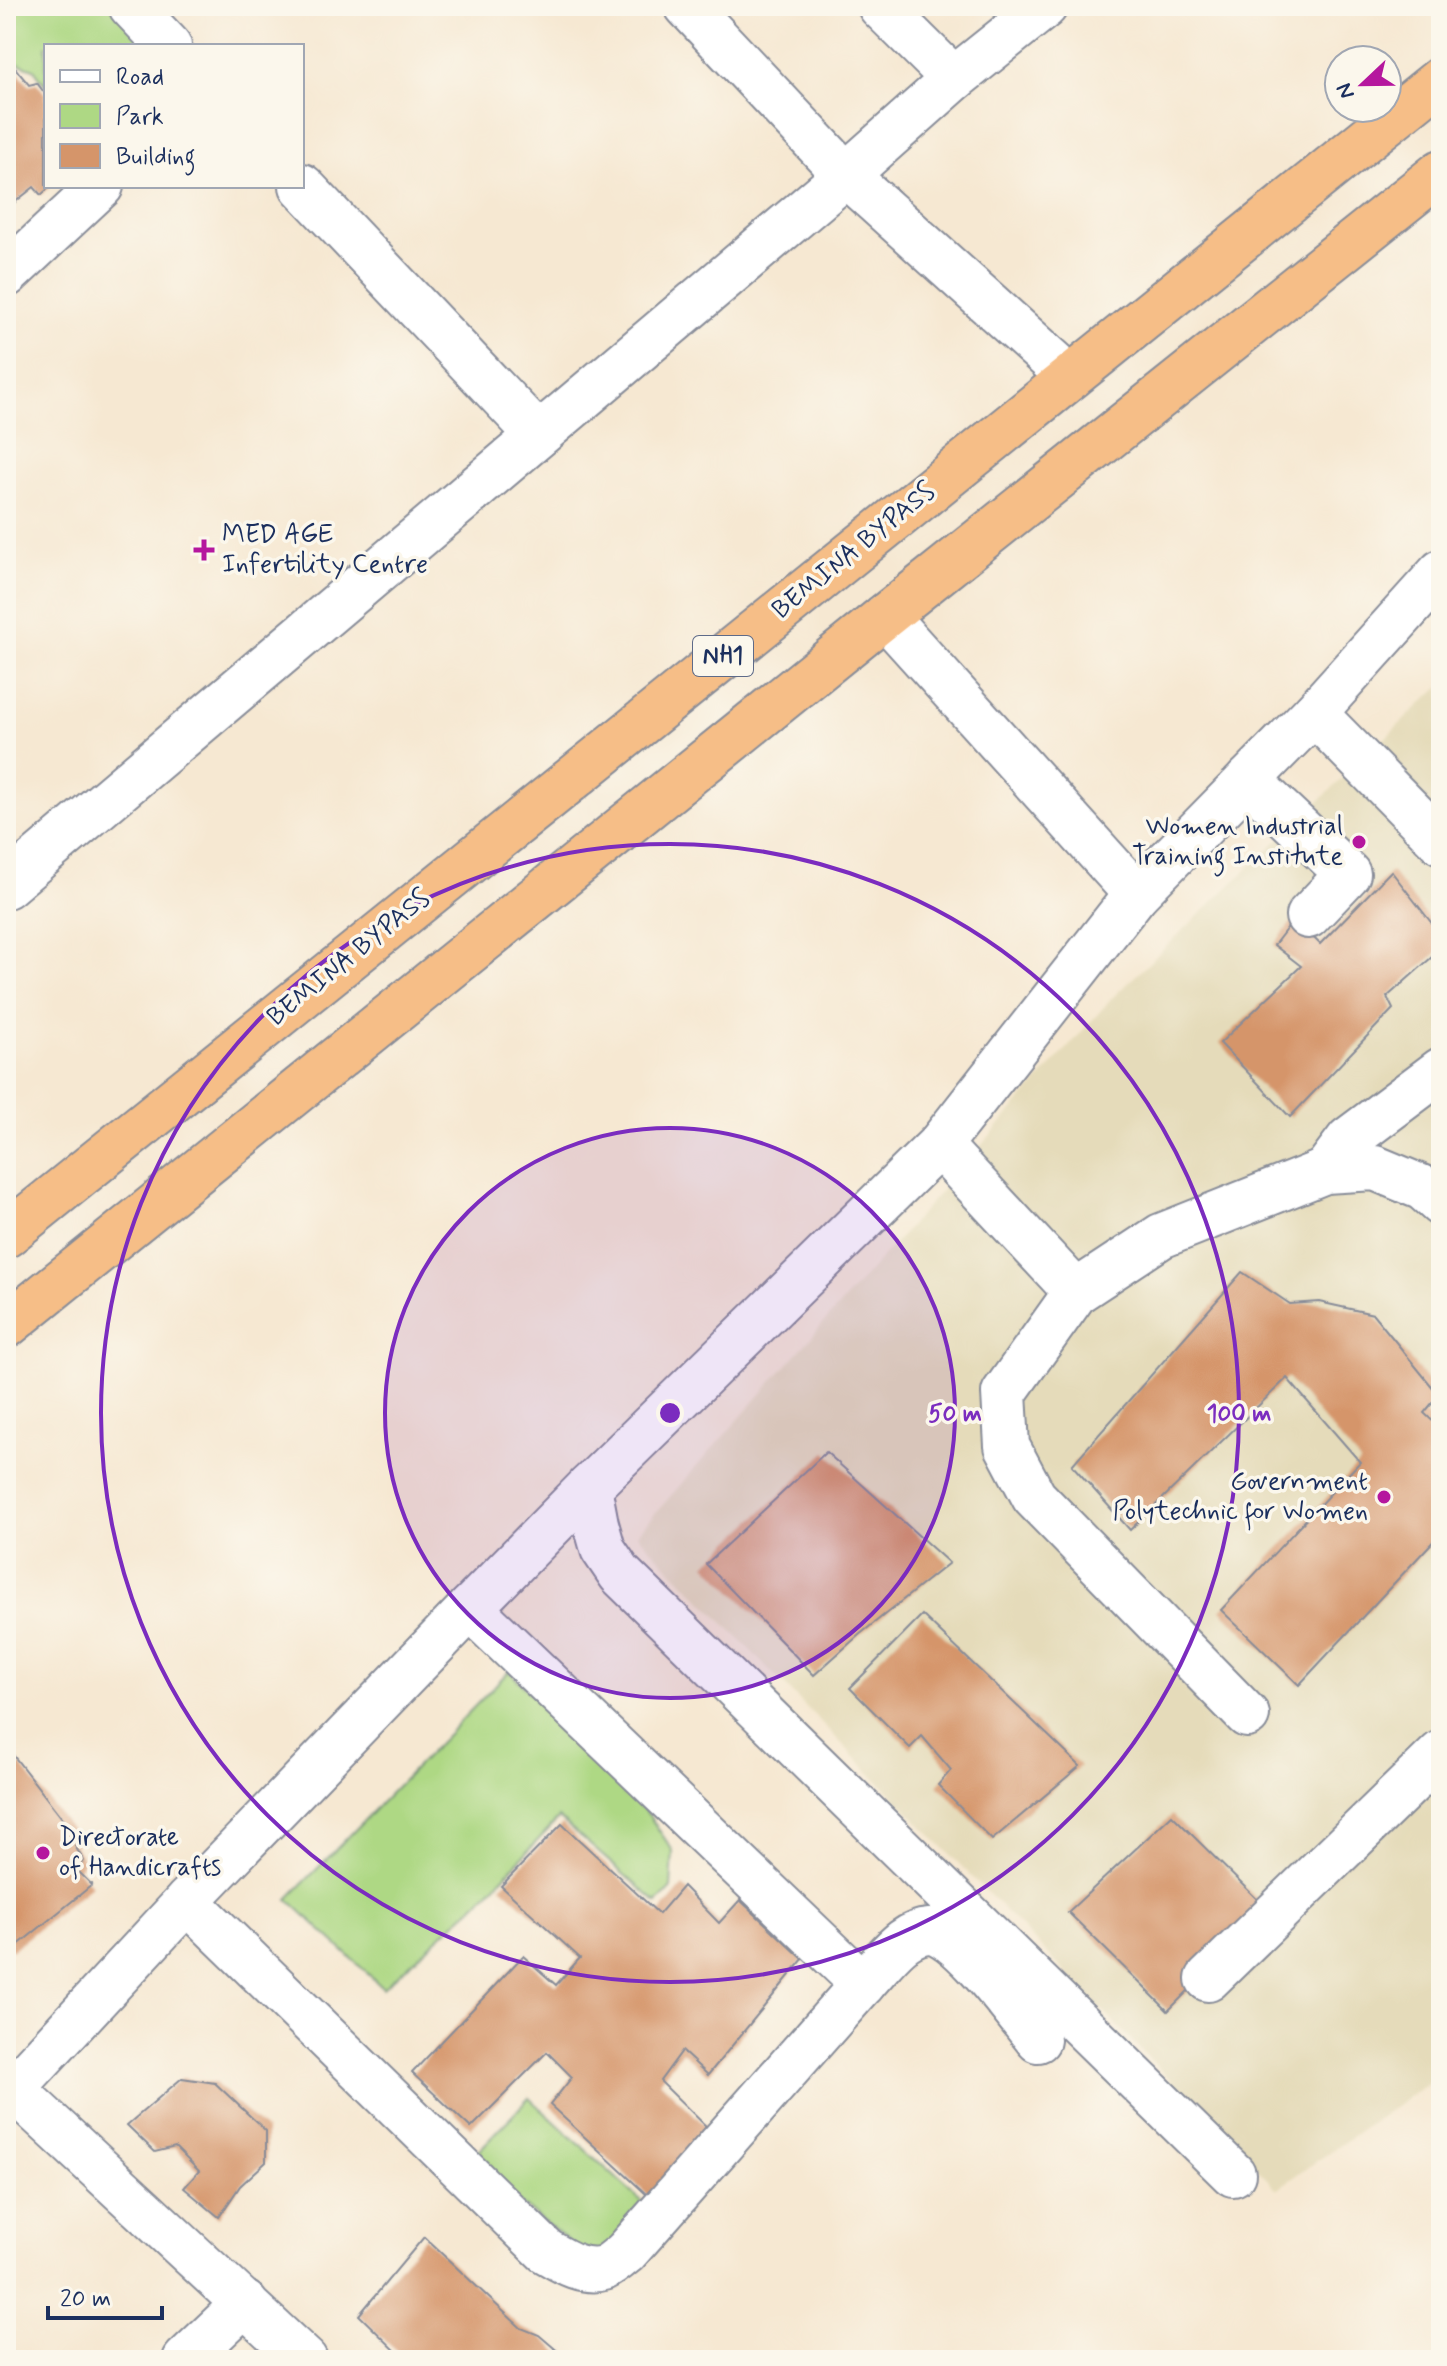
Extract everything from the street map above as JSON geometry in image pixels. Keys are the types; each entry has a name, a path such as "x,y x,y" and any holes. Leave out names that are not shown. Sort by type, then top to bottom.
{"highway":[{"name":"BEMINA BYPASS","path":"6,1235 1441,79"},
{"name":"NH1","path":"6,1326 885,616 1441,172"}],"street":[{"path":"131,6 167,44"},
{"path":"687,6 846,175 1069,376"},
{"path":"880,6 954,79"},
{"path":"6,886 846,175 954,79 1045,6"},
{"path":"6,275 99,188"},
{"path":"304,188 538,435"},
{"path":"305,2360 10,2093 187,1901 470,1608 589,1487 939,1145 1136,894 1314,713 1441,572"},
{"path":"885,616 1136,894"},
{"path":"1314,713 1441,842"},
{"path":"1248,780 1348,874 1308,916"},
{"path":"1325,1171 1349,1139 1441,1070"},
{"path":"939,1145 1076,1292"},
{"path":"1247,1715 1034,1497 1007,1446 1004,1393 1076,1292 1161,1236 1325,1171 1375,1168 1423,1188 1441,1204"},
{"path":"589,1487 603,1549 620,1574 1233,2174"},
{"path":"470,1608 863,1984"},
{"path":"1208,1979 1441,1753"},
{"path":"187,1901 546,2251 584,2269 605,2267 626,2252 898,1945 913,1935 931,1931 945,1937 981,1968 1038,2040"},
{"path":"185,2360 245,2303"}],"shaded area":[{"path":"1441,685 1441,2074 1277,2189 637,1534 1111,999"}],"green space":[{"path":"6,6 118,6 155,44 44,44 44,83 34,69 6,59"},
{"path":"509,1671 648,1814 673,1851 671,1888 657,1903 559,1818 489,1892 383,1988 288,1899"},
{"path":"529,2098 650,2209 593,2260 467,2163"}],"building":[{"path":"6,57 29,85 37,83 44,92 44,188 49,188 41,195 34,187 15,202 6,190"},
{"path":"1391,871 1441,935 1441,949 1387,997 1393,1009 1290,1117 1220,1043 1301,966 1274,945 1294,919 1320,944"},
{"name":"Government Polytechnic for Women","path":"1242,1272 1290,1304 1319,1302 1373,1314 1439,1395 1424,1413 1441,1429 1441,1533 1299,1685 1221,1610 1360,1462 1287,1378 1130,1530 1072,1465"},
{"path":"826,1452 949,1563 814,1675 706,1564"},
{"path":"922,1615 1080,1766 992,1840 938,1785 951,1770 922,1736 910,1748 850,1688"},
{"name":"Directorate of Handicrafts","path":"6,1746 79,1840 75,1846 84,1861 77,1870 92,1885 12,1950 6,1944"},
{"path":"1172,1815 1268,1910 1168,2011 1068,1912"},
{"path":"562,1824 659,1914 683,1886 719,1923 740,1900 803,1959 708,2075 682,2051 660,2081 719,2139 658,2205 550,2105 572,2077 547,2052 471,2128 412,2073 523,1956 556,1985 580,1958 501,1886"},
{"path":"182,2078 215,2083 266,2131 266,2162 240,2186 219,2217 184,2188 199,2171 175,2147 155,2152 127,2125"},
{"path":"424,2237 521,2328 539,2335 568,2360 405,2360 359,2315"}],"place":[{"name":"MED AGE Infertility Centre","path":"204,550"},
{"name":"Women Industrial Training Institute","path":"1359,842"},
{"name":"Government Polytechnic for Women","path":"1384,1497"},
{"name":"Directorate of Handicrafts","path":"43,1853"}]}
